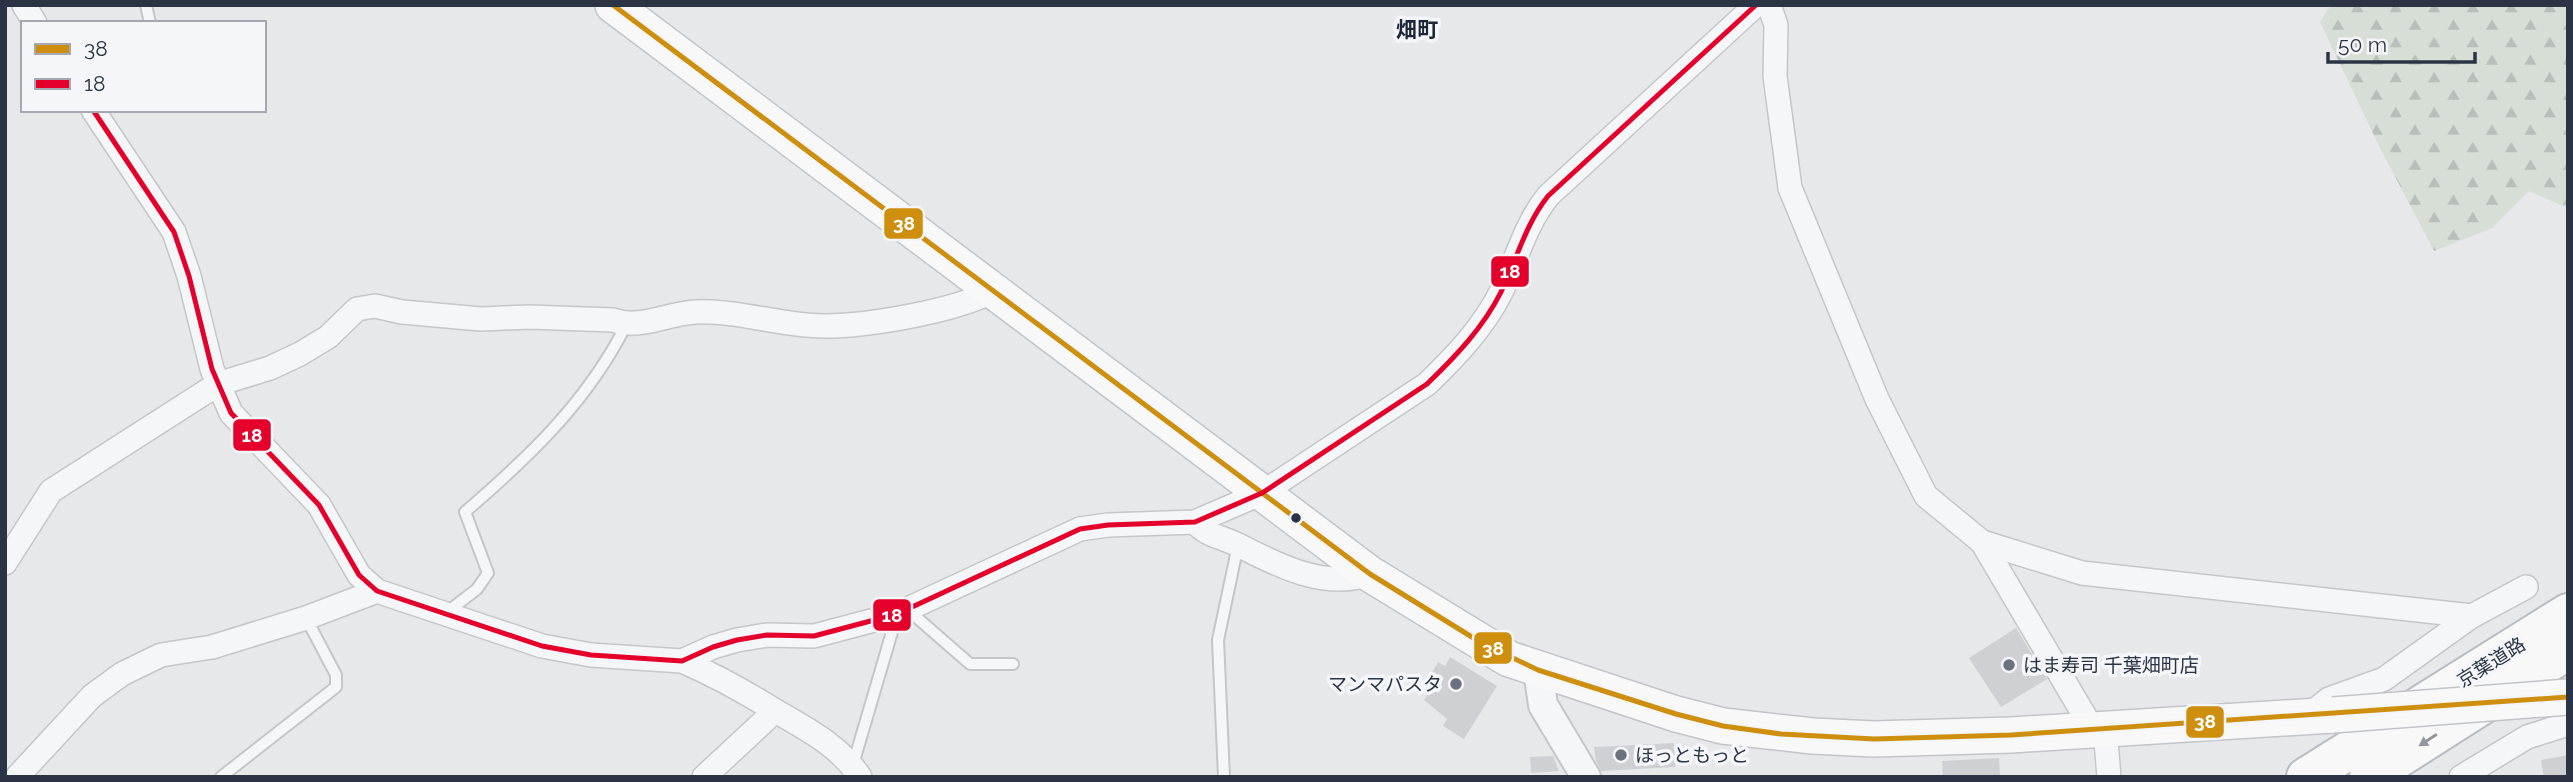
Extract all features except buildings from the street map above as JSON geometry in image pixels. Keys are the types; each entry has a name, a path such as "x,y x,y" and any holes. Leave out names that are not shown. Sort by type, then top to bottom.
{"highway":[{"name":"京葉道路","path":"2306,777 2568,613"},
{"name":"京葉道路","path":"2369,777 2568,650"}],"main road":[{"path":"613,5 1370,574 1480,642 1538,670 1676,714 1723,726 1781,734 1874,739 2099,729 2568,697"}],"street":[{"path":"24,5 34,21"},
{"path":"682,661 737,640 767,635 814,636 902,612 1080,529 1108,525 1195,522 1262,493 1378,413 1427,384 1484,322 1500,293 1531,220 1548,195 1756,5"},
{"path":"1769,5 1776,25 1775,76 1790,188 1877,399 1926,496 1982,542 2099,729 2109,777"},
{"path":"96,112 174,232 218,384 231,413 319,505 359,575 377,590 542,646 602,656 682,661 728,681 834,747 854,773"},
{"path":"5,563 51,491 218,384 270,368 300,355 328,337 357,309 375,306 481,319 613,320 626,325 695,312 824,326 918,314 977,299 995,290"},
{"path":"1195,522 1202,530 1238,545 1262,559 1316,577 1354,579 1370,574"},
{"path":"1982,542 2082,573 2472,616"},
{"path":"2320,715 2329,699 2384,679 2472,616 2526,587"},
{"path":"17,777 92,696 122,674 161,655 212,647 306,618 377,590"},
{"path":"1538,670 1538,687 1543,705 1586,777"},
{"path":"704,777 775,710"},
{"path":"2461,777 2526,737 2568,724"}],"lane":[{"path":"445,614 477,589 488,573 465,512 524,461 569,413 608,361 626,325"},
{"path":"1224,777 1218,640 1238,545"},
{"path":"854,773 902,612 970,664 1013,664"},
{"path":"221,777 336,687 337,675 306,618"}],"green space":[{"path":"2331,5 2568,5 2568,208 2529,191 2492,228 2434,251 2379,146 2320,22"}],"transit line":[{"name":"38","path":"613,5 1370,574 1480,642 1538,670 1676,714 1723,726 1781,734 1874,739 2011,735 2568,697"},
{"name":"18","path":"94,112 174,232 189,276 212,369 231,413 319,505 359,575 377,591 542,646 591,655 682,661 737,640 767,635 814,636 897,614 1080,529 1108,525 1195,522 1262,493 1427,384 1486,318 1507,280 1527,230 1548,196 1756,5"}],"place":[{"name":"はま寿司 千葉畑町店","path":"2009,665"},
{"name":"マンマパスタ","path":"1456,684"},
{"name":"ほっともっと","path":"1621,755"}],"district":[{"name":"畑町","path":"1417,29"}]}
